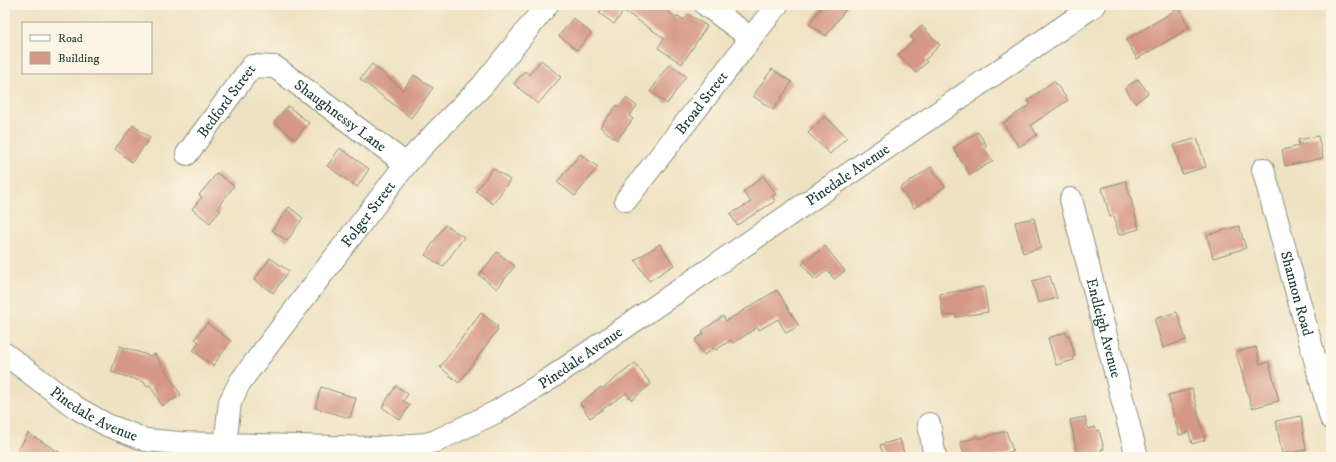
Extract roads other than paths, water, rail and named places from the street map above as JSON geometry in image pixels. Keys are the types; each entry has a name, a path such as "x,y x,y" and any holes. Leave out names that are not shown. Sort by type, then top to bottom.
{"street":[{"name":"Folger Street","path":"225,444 230,402 240,382 406,164 482,86 547,5"},
{"path":"706,5 751,38"},
{"name":"Broad Street","path":"626,200 777,5"},
{"name":"Pinedale Avenue","path":"5,354 75,407 107,425 146,440 225,444 376,448 425,444 436,441 496,412 551,378 1095,5"},
{"name":"Bedford Street","path":"187,154 252,66 275,67"},
{"name":"Shaughnessy Lane","path":"275,67 406,164"},
{"name":"Shannon Road","path":"1263,169 1331,418"},
{"name":"Endleigh Avenue","path":"1070,199 1137,457"},
{"path":"929,424 935,457"}]}
